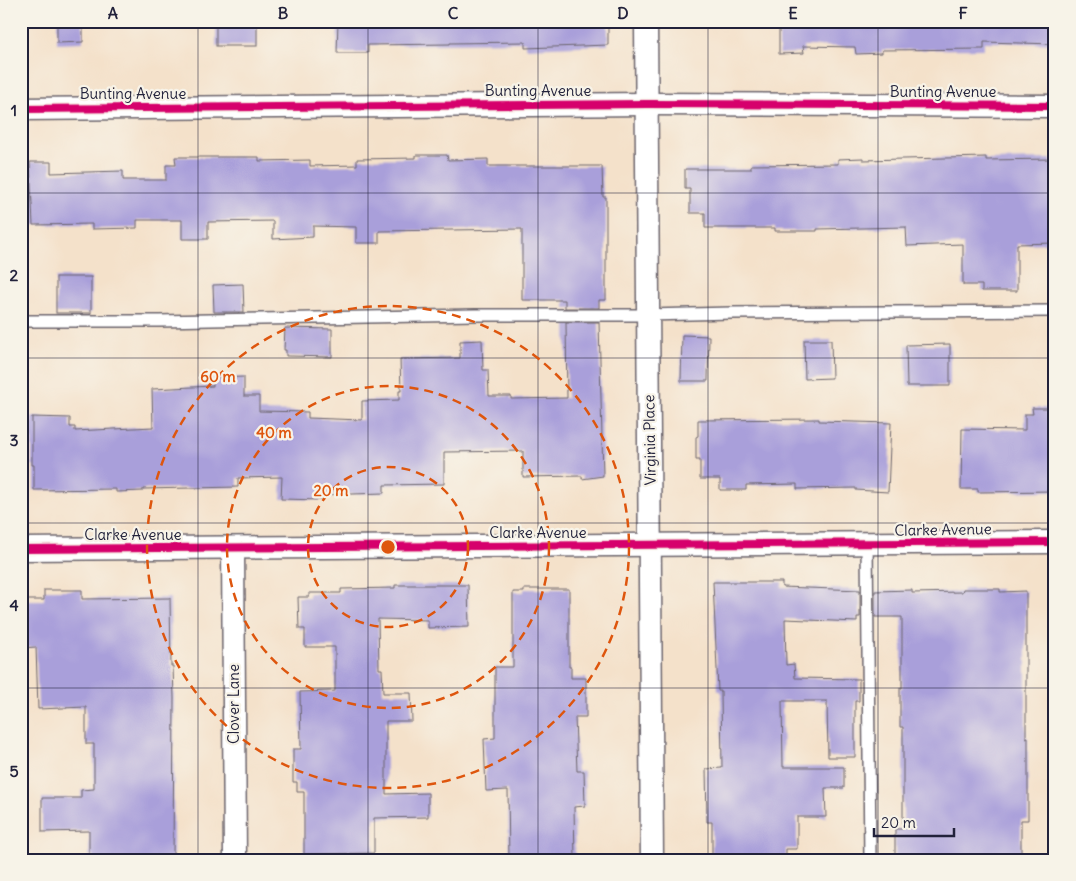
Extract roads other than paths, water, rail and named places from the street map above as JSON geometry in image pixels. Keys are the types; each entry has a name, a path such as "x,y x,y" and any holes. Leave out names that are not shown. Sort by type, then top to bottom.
{"street":[{"name":"Virginia Place","path":"646,21 652,860"},
{"name":"Bunting Avenue","path":"21,109 647,104 1055,106"},
{"name":"Clarke Avenue","path":"21,549 1055,542"},
{"name":"Clover Lane","path":"233,548 235,860"}],"lane":[{"path":"21,321 169,321 761,312 1055,311"},
{"path":"867,544 870,860"}]}
